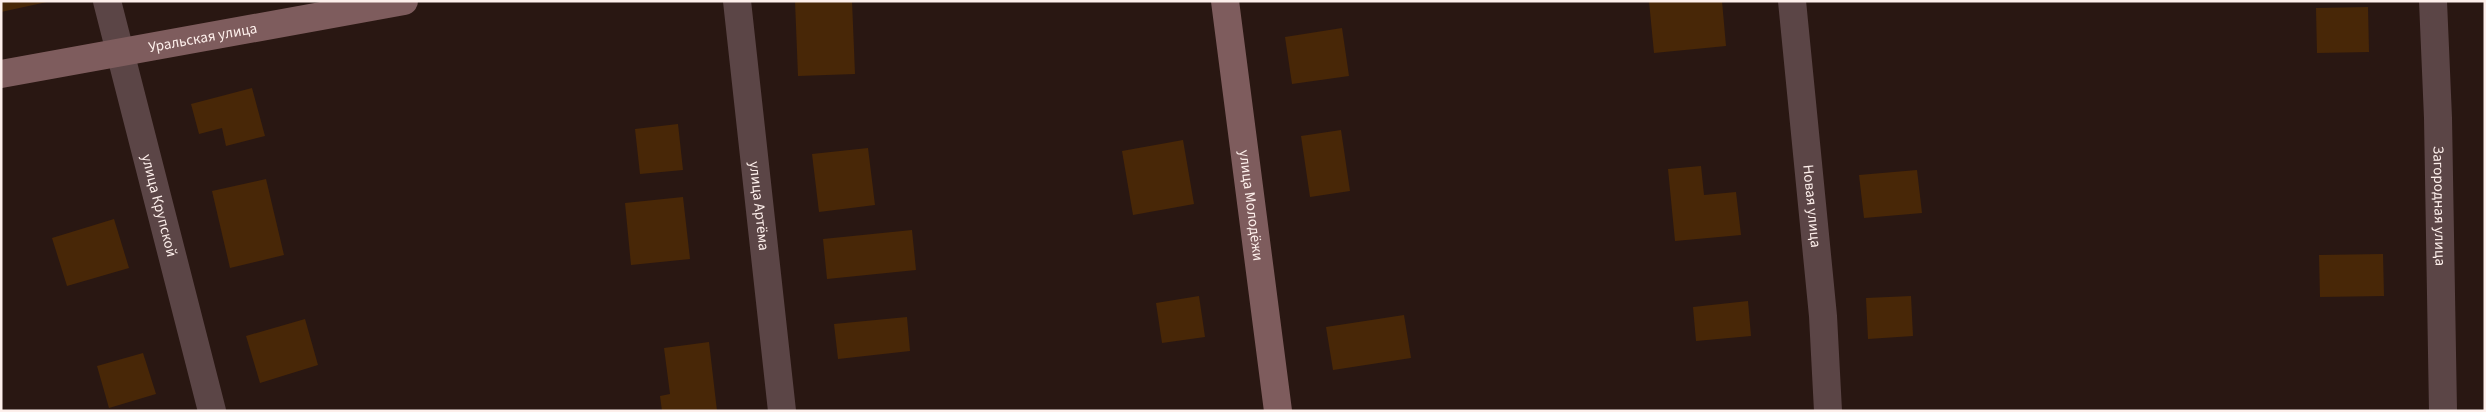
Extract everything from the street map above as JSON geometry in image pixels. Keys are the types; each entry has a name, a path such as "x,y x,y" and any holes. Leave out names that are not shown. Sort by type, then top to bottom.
{"main road":[{"name":"Уральская улица","path":"1,74 404,1"},
{"name":"улица Молодёжи","path":"1225,1 1278,411"}],"street":[{"name":"улица Крупской","path":"107,1 212,411"},
{"name":"улица Артёма","path":"736,1 782,411"},
{"name":"Новая улица","path":"1792,1 1822,316 1828,411"},
{"name":"Загородная улица","path":"2433,1 2438,118 2443,411"}],"building":[{"path":"1,1 47,1 47,2 1,12"},
{"path":"795,1 852,1 855,74 798,76"},
{"path":"1649,1 1722,1 1726,46 1654,53"},
{"path":"2368,7 2369,52 2317,53 2316,8"},
{"path":"1342,28 1349,76 1292,84 1285,37"},
{"path":"252,88 265,136 226,146 222,128 199,134 191,104"},
{"path":"678,124 683,170 640,174 635,129"},
{"path":"1341,130 1350,191 1310,197 1301,136"},
{"path":"1183,140 1194,204 1133,215 1122,151"},
{"path":"868,148 875,205 819,212 812,154"},
{"path":"1701,166 1704,195 1736,192 1741,235 1675,241 1668,169"},
{"path":"1917,170 1922,213 1864,218 1859,175"},
{"path":"266,179 284,255 230,268 212,191"},
{"path":"683,197 690,259 631,265 625,203"},
{"path":"114,219 129,268 67,286 52,238"},
{"path":"912,230 916,270 827,279 823,239"},
{"path":"2383,254 2384,296 2320,297 2319,255"},
{"path":"1199,296 1205,337 1162,343 1156,303"},
{"path":"1911,296 1913,336 1868,339 1866,298"},
{"path":"1748,301 1751,336 1696,341 1693,307"},
{"path":"1404,315 1411,358 1333,370 1326,327"},
{"path":"907,317 910,351 838,359 834,324"},
{"path":"305,319 318,365 260,383 246,336"},
{"path":"709,342 717,411 662,411 660,396 670,394 664,348"},
{"path":"143,353 156,394 109,408 97,366"}]}
